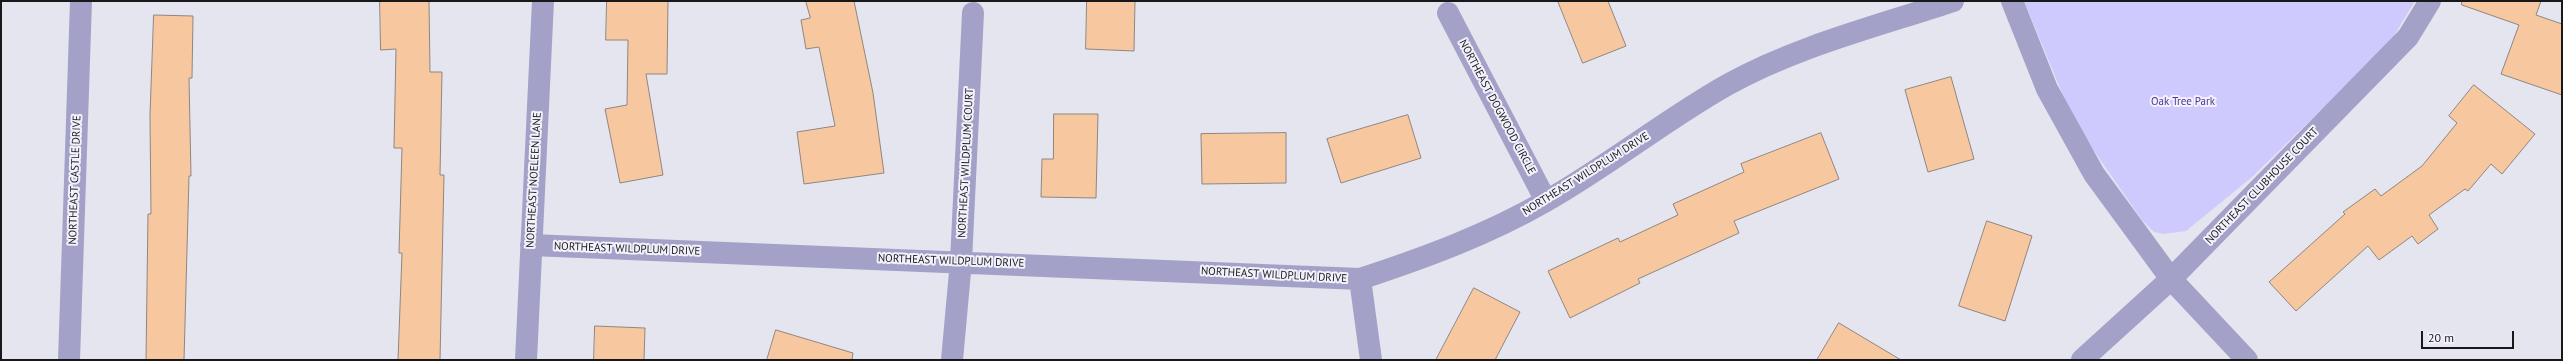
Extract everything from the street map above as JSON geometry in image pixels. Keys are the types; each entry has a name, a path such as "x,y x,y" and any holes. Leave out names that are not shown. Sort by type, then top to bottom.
{"street":[{"name":"NORTHEAST CASTLE DRIVE","path":"69,360 81,1"},
{"name":"NORTHEAST NOELEEN LANE","path":"526,360 543,1"},
{"name":"NORTHEAST WILDPLUM DRIVE","path":"531,245 961,261 1360,279 1424,258 1480,236 1546,201 1728,85 1801,51 1953,1"},
{"path":"2012,1 2047,89 2094,174 2171,279 2247,360"},
{"name":"NORTHEAST CLUBHOUSE COURT","path":"2082,360 2171,279 2408,37 2430,1"},
{"name":"NORTHEAST WILDPLUM COURT","path":"952,360 961,261 974,13"},
{"name":"NORTHEAST DOGWOOD CIRCLE","path":"1448,13 1546,201"},
{"path":"1360,279 1371,360"}],"green space":[{"name":"Oak Tree Park","path":"2024,1 2415,1 2389,44 2251,178 2186,231 2164,234 2154,232 2142,220 2074,122"}],"building":[{"path":"380,1 429,1 430,72 442,72 440,175 444,175 440,360 398,360 402,253 399,253 402,148 394,148 396,49 381,50"},
{"path":"607,1 668,1 667,74 646,74 663,175 620,183 605,109 627,105 628,40 606,40"},
{"path":"806,1 854,1 873,93 884,173 804,184 797,132 835,126 819,47 806,49 801,20 810,18"},
{"path":"1087,1 1135,1 1134,51 1086,49"},
{"path":"1558,1 1608,1 1626,46 1583,63"},
{"path":"2462,1 2541,1 2536,15 2562,24 2562,95 2501,74 2519,25 2462,5"},
{"path":"154,15 193,16 192,78 189,78 191,176 189,176 184,360 146,360 148,214 151,214 150,116"},
{"path":"1951,77 1974,159 1928,172 1905,90"},
{"path":"2474,85 2535,134 2502,174 2491,164 2468,191 2465,189 2429,215 2438,229 2418,244 2412,236 2379,260 2368,246 2296,311 2269,282 2345,214 2343,212 2375,189 2381,196 2422,166 2457,123 2449,116"},
{"path":"1054,114 1098,114 1096,198 1041,197 1042,159 1053,159"},
{"path":"1408,115 1421,158 1341,183 1327,139"},
{"path":"1286,133 1286,183 1202,184 1201,134"},
{"path":"1821,133 1839,179 1734,221 1739,233 1638,279 1640,283 1570,318 1548,271 1618,238 1620,242 1678,215 1673,204 1744,172 1741,164"},
{"path":"1987,221 2032,236 2005,321 1959,306"},
{"path":"1474,288 1520,312 1495,360 1436,360"},
{"path":"1839,323 1901,360 1817,360"},
{"path":"595,326 645,328 644,360 594,360"},
{"path":"776,330 853,353 852,360 767,360"}]}
